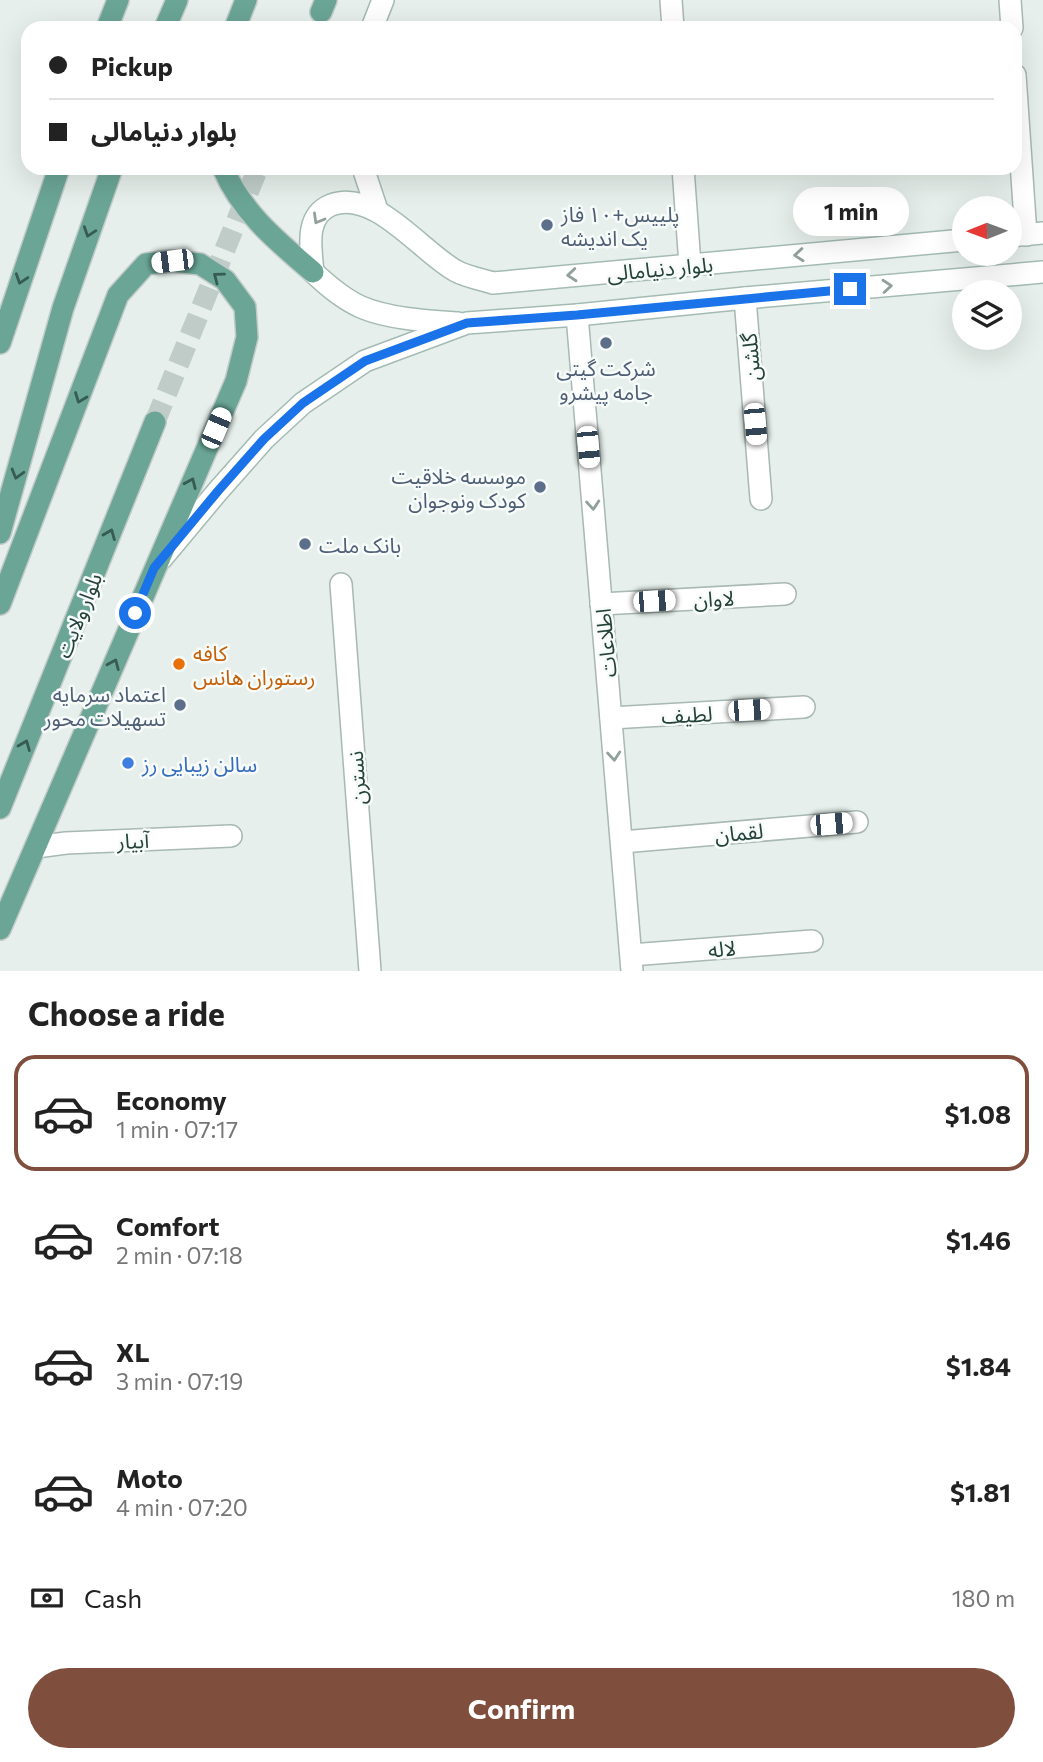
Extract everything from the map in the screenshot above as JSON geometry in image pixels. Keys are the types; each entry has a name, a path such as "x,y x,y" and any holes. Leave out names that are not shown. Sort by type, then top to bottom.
{"main road":[{"path":"110,21 118,0"},
{"path":"168,21 177,0"},
{"path":"237,21 246,0"},
{"path":"0,343 56,175"},
{"path":"0,533 63,308 110,175"},
{"path":"227,175 243,205 257,222 313,272"},
{"path":"0,604 118,295 146,264 172,261 200,264 225,281 244,307 247,337 236,381 0,929"},
{"name":"بلوار ولایت","path":"0,808 155,422"}],"street":[{"path":"375,21 383,0"},
{"path":"671,0 672,21"},
{"path":"1010,0 1012,21"},
{"path":"365,175 377,210"},
{"path":"684,175 690,265"},
{"path":"1022,175 1026,235"},
{"path":"377,210 350,202 334,204 321,210 310,233 313,272 334,291 362,308 426,321 467,323"},
{"name":"بلوار دنیامالی","path":"377,210 457,271 492,283 952,241"},
{"name":"بلوار دنیامالی","path":"154,568 264,439 303,403 365,361 467,323 1043,272"},
{"name":"گلشن","path":"745,298 761,499"},
{"name":"اطلاعات","path":"577,315 631,963"},
{"name":"نسترن","path":"341,584 370,971"},
{"name":"لاوان","path":"601,604 785,594"},
{"name":"لطیف","path":"611,718 804,707"},
{"name":"لقمان","path":"622,842 857,822"},
{"name":"آبیار","path":"36,847 66,843 230,836"},
{"name":"لاله","path":"631,963 812,941"}],"tunnel":[{"path":"155,422 255,175"}],"place":[{"name":"پلییس+١٠ فاز یک اندیشه","path":"547,225"},
{"name":"شرکت گیتی جامه پیشرو","path":"606,343"},
{"name":"موسسه خلاقیت کودک ونوجوان","path":"540,487"},
{"name":"بانک ملت","path":"305,544"},
{"name":"کافه رستوران هانس","path":"179,664"},
{"name":"اعتماد سرمایه تسهیلات محور","path":"180,705"},
{"name":"سالن زیبایی رز","path":"128,763"}],"route":[{"path":"135,613 154,568 264,439 303,403 365,361 467,323 850,289"}]}
